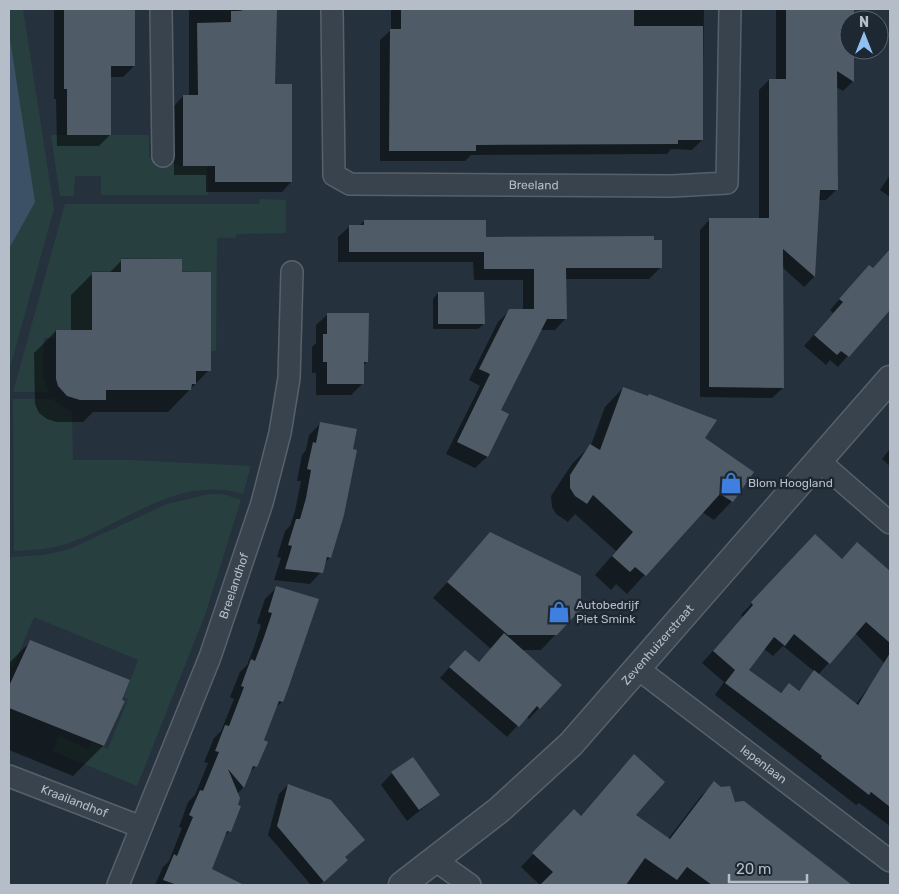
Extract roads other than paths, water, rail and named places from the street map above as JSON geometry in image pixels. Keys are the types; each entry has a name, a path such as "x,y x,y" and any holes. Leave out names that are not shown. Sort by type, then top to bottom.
{"street":[{"path":"161,9 163,156"},
{"name":"Breeland","path":"332,9 334,175 350,184 662,186 727,183 730,9"},
{"name":"Breelandhof","path":"118,885 210,657 262,504 280,433 289,378 292,272"},
{"name":"Zevenhuizerstraat","path":"402,885 499,810 571,744 890,379"},
{"path":"819,461 890,523"},
{"name":"Iepenlaan","path":"637,668 890,861"},
{"name":"Kraailandhof","path":"9,776 140,827"},
{"path":"435,860 470,885"}],"water":[{"path":"9,32 35,202 9,249"}],"place":[{"name":"Blom Hoogland","path":"731,483"},
{"name":"Autobedrijf Piet Smink","path":"559,612"}]}
